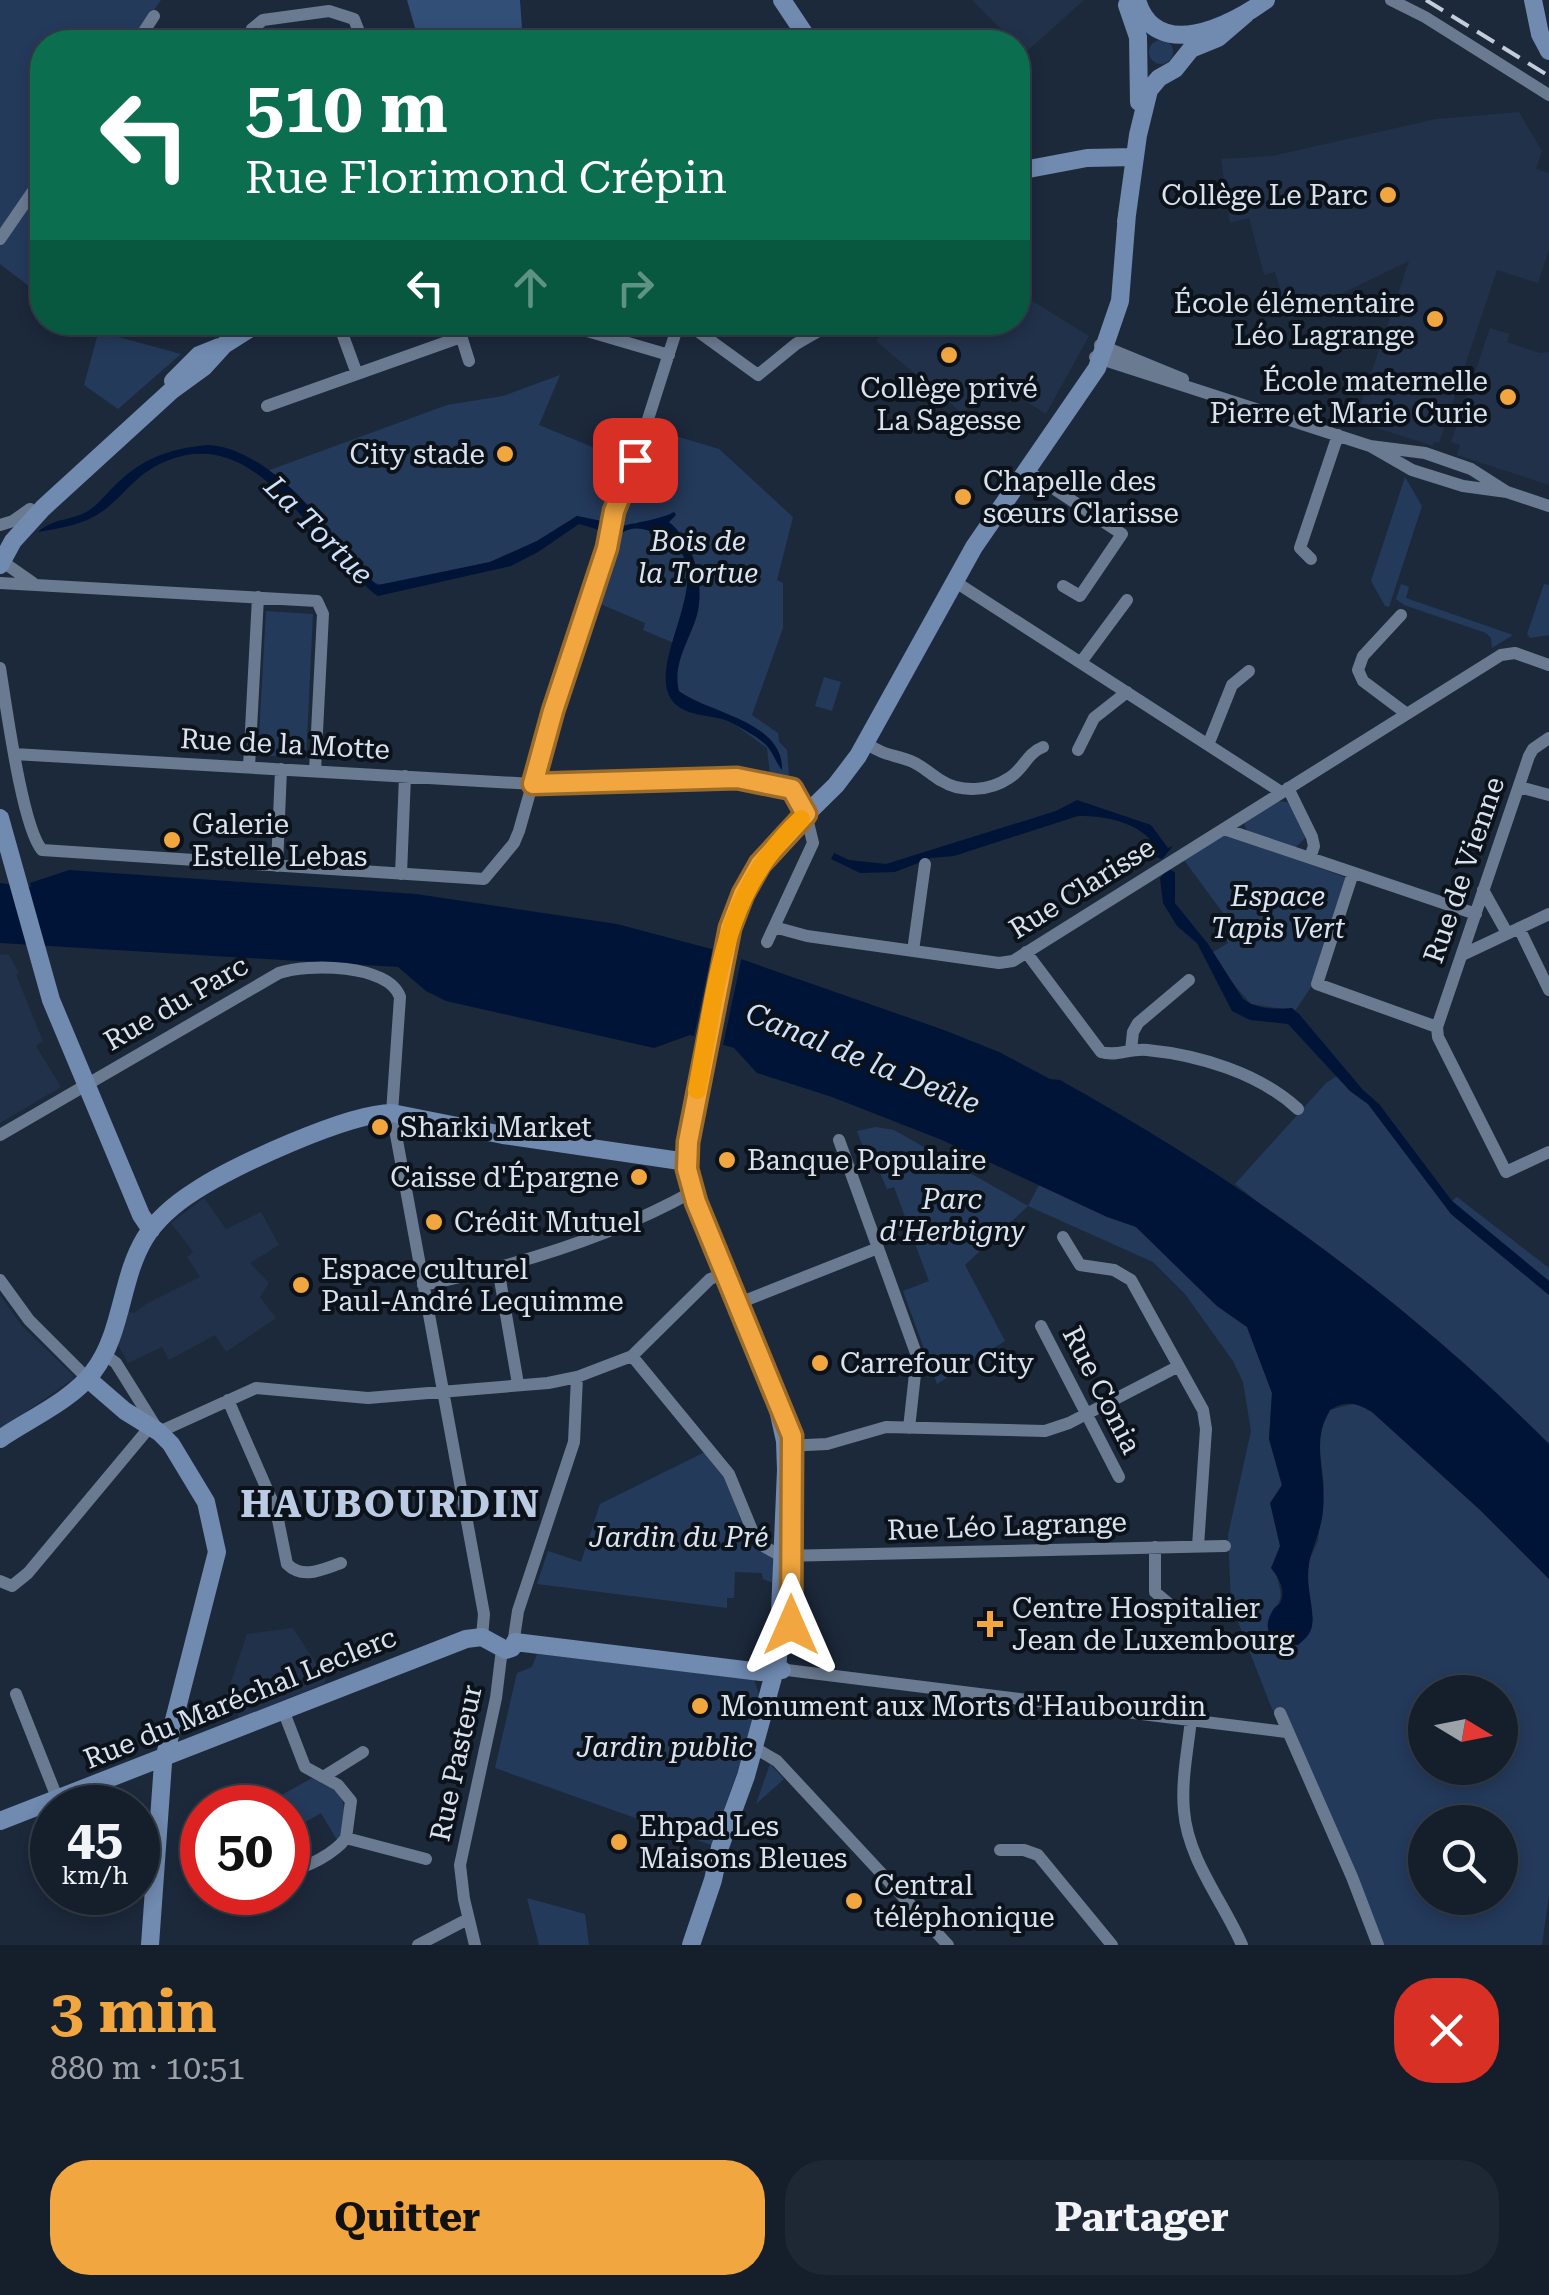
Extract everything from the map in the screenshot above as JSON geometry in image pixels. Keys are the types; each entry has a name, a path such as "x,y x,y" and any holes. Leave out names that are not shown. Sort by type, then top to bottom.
{"street":[{"path":"782,0 802,30"},
{"path":"1125,0 1138,33 1138,135"},
{"path":"1137,0 1144,19 1182,44 1174,66"},
{"path":"694,1945 781,1671 788,1558 789,1446 777,1405 692,1192 687,1162 705,1051 737,908 752,876 779,840 836,785 866,744 954,581 1026,470 1066,418 1100,351 1149,90 1195,47 1221,36 1266,0"},
{"path":"1391,0 1549,94"},
{"path":"1534,0 1540,34 1549,51"},
{"path":"252,30 263,20 334,11 354,20 358,30"},
{"path":"1139,54 1147,35 1166,31 1208,32 1246,14"},
{"path":"144,30 154,16"},
{"path":"1139,54 1150,71 1174,66"},
{"path":"1030,169 1087,158 1135,157"},
{"path":"0,239 30,195"},
{"path":"0,541 194,359 229,335"},
{"path":"45,587 21,577 1,562 13,541 36,515 171,391 204,366 229,335"},
{"path":"343,335 357,374"},
{"path":"267,406 450,335"},
{"path":"461,335 469,361"},
{"path":"601,335 669,355"},
{"path":"0,668 14,754 34,837 42,850 484,879 517,838 553,711 607,548 614,511 677,335"},
{"path":"701,335 758,374 812,335"},
{"path":"1100,351 1370,446 1423,474 1549,506"},
{"path":"1311,559 1300,548 1338,435"},
{"path":"1370,446 1413,449 1461,465 1506,492"},
{"path":"1026,470 1122,534 1080,596 1064,586"},
{"path":"0,524 13,521 30,509"},
{"path":"954,581 1284,790 1314,842 1310,858"},
{"path":"0,583 314,600 322,606 314,771"},
{"path":"249,767 258,597"},
{"path":"1081,662 1127,600"},
{"path":"1401,615 1363,656 1358,670 1364,680 1408,714"},
{"name":"Rue Clarisse","path":"774,927 792,934 999,963 1013,961 1505,654 1520,654 1549,664"},
{"path":"1208,745 1232,685 1248,671"},
{"path":"1078,750 1094,718 1127,692"},
{"name":"Rue de Vienne","path":"1437,1026 1533,749 1549,738"},
{"path":"866,744 888,757 914,763 949,785 968,788 1009,779 1034,751 1043,747"},
{"name":"Rue de la Motte","path":"14,754 533,784 744,778 792,789 806,814"},
{"path":"276,866 281,769"},
{"path":"401,874 405,776"},
{"path":"1519,787 1549,796"},
{"path":"767,942 811,851 806,814"},
{"path":"0,818 42,974 85,1086 151,1230"},
{"path":"1224,830 1476,914"},
{"path":"913,951 925,864"},
{"path":"1353,873 1317,984 1437,1026 1438,1037 1506,1172 1549,1152"},
{"path":"1483,890 1549,990"},
{"path":"1462,955 1549,914"},
{"path":"1026,952 1097,1049 1112,1055 1154,1050 1227,1066 1298,1109"},
{"name":"Rue du Parc","path":"0,1135 286,970 308,968 376,974 391,982 400,997 392,1113"},
{"path":"1130,1050 1132,1032 1138,1023 1189,980"},
{"path":"0,1439 88,1378 104,1354 139,1252 151,1230 176,1205 211,1181 326,1129 392,1113 503,1136 687,1162"},
{"path":"392,1113 484,1614 482,1637 508,1644 781,1671 1286,1732"},
{"path":"839,1140 918,1361 908,1428"},
{"path":"423,1285 498,1268 621,1226 692,1192"},
{"path":"1063,1237 1080,1265 1122,1272 1131,1280 1206,1422 1198,1546"},
{"path":"738,1303 878,1248"},
{"path":"498,1268 518,1384"},
{"path":"6,1583 28,1573 154,1430 256,1388 361,1398 577,1377 632,1356 708,1281 726,1273"},
{"path":"0,1280 29,1320 88,1378 173,1447 206,1502 217,1559 164,1757 150,1945"},
{"name":"Rue Conia","path":"1041,1326 1119,1477"},
{"path":"104,1354 116,1364 154,1430"},
{"path":"632,1356 729,1474 754,1535 768,1550 788,1558"},
{"path":"789,1446 827,1444 880,1428 1036,1432 1052,1429 1177,1367"},
{"name":"Rue Pasteur","path":"475,1945 462,1880 462,1854 508,1644 574,1442 577,1377"},
{"path":"228,1400 276,1510 287,1564 304,1573 341,1563"},
{"name":"Rue Léo Lagrange","path":"788,1558 1224,1546"},
{"path":"1155,1547 1155,1592 1175,1609"},
{"name":"Rue du Maréchal Leclerc","path":"95,1785 466,1639 482,1637"},
{"path":"16,1694 52,1785"},
{"path":"283,1710 302,1764 342,1787 351,1801 346,1838 310,1863"},
{"path":"1280,1713 1378,1945"},
{"path":"1191,1718 1183,1787 1186,1824 1195,1854 1242,1945"},
{"path":"758,1749 776,1761 948,1945"},
{"path":"323,1777 363,1752"},
{"name":"Rue du Maréchal Leclerc","path":"0,1822 30,1811"},
{"path":"346,1838 426,1859"},
{"path":"1000,1850 1024,1850 1038,1855 1112,1945"},
{"path":"418,1945 468,1919"}],"shaded area":[{"path":"407,0 520,0 522,30 416,30"},
{"path":"972,0 1084,0 1030,49 1030,30 1002,30"},
{"name":"Collège Le Parc","path":"1519,112 1542,151 1536,169 1549,173 1549,250 1538,283 1497,270 1439,443 1434,442 1433,446 1355,421 1409,261 1289,319 1275,272 1264,275 1249,218 1230,223 1221,159 1272,156 1436,119"},
{"path":"1030,299 1089,336 1046,414 1001,386 987,387 963,414 876,341 880,335 1030,335"},
{"name":"École maternelle Pierre et Marie Curie","path":"1490,328 1510,334 1507,342 1540,353 1549,352 1549,485 1457,455 1460,445 1451,442"},
{"path":"0,954 9,955 19,973 16,975 43,1041 36,1046 61,1087 0,1123"},
{"path":"204,1198 226,1229 261,1212 279,1245 250,1263 269,1283 260,1297 276,1318 226,1352 215,1335 169,1360 162,1347 128,1363 117,1343 127,1311 134,1313 200,1277 187,1257 193,1252 171,1223"},
{"path":"0,1295 22,1326 73,1379 0,1430"},
{"path":"293,1628 326,1679 324,1684 239,1718 231,1700 224,1702 247,1634"}],"green space":[{"path":"0,0 161,0 140,30 30,30 30,287 0,264"},
{"path":"1161,40 1173,52 1161,64 1149,52"},
{"path":"94,335 111,335 181,354 118,409 84,385"},
{"path":"560,375 539,425 624,460 606,522 577,516 537,541 490,562 383,585 375,583 316,515 267,471 447,405 503,396"},
{"name":"Bois de la Tortue","path":"652,429 719,449 793,517 777,580 783,583 783,628 752,715 778,733 779,742 787,750 789,777 770,774 767,748 730,721 679,707 671,698 666,680 674,643 643,630 645,623 598,603"},
{"path":"1405,477 1422,506 1389,607 1371,581"},
{"path":"1401,584 1409,587 1406,598 1513,635 1492,648 1486,633 1404,605 1396,599"},
{"path":"1544,584 1549,585 1549,635 1530,638 1527,634"},
{"path":"266,611 313,614 306,758 258,755"},
{"path":"824,677 841,682 832,711 815,706"},
{"path":"1276,801 1287,802 1301,823 1305,838 1294,849 1248,833 1244,823"},
{"name":"Espace Tapis Vert","path":"1224,833 1347,878 1313,984 1295,1011 1251,1004 1229,979 1213,952 1228,943 1215,921 1223,913 1184,860"},
{"path":"1337,1076 1368,1104 1451,1214 1549,1295 1549,1444 1463,1362 1235,1184 1326,1083"},
{"name":"Parc d'Herbigny","path":"876,1127 894,1130 1028,1206 965,1265 1005,1341 937,1384 903,1291 929,1281 894,1187 887,1189 879,1171 869,1163 857,1131"},
{"path":"1039,1185 1136,1227 1217,1306 1247,1327 1272,1393 1269,1439 1282,1486 1273,1508 1280,1546 1280,1596 1272,1612 1313,1620 1307,1595 1309,1561 1318,1541 1324,1485 1318,1436 1330,1410 1356,1403 1372,1412 1479,1509 1549,1579 1549,1895 1542,1945 1381,1945 1293,1731 1272,1709 1231,1604 1228,1535 1251,1431 1243,1382 1233,1361 1185,1294 1153,1262 1028,1206"},
{"path":"1457,1197 1549,1268 1549,1281 1452,1201"},
{"name":"Jardin du Pré","path":"705,1452 726,1478 744,1530 774,1560 773,1583 763,1579 762,1573 735,1572 734,1598 727,1598 727,1608 537,1584 548,1551 581,1562 600,1504"},
{"name":"Jardin public","path":"537,1654 754,1679 759,1695 745,1751 711,1845 495,1768 517,1673 532,1667"},
{"path":"770,1764 784,1779 756,1804"},
{"path":"312,1778 338,1793 344,1805 344,1824 337,1840 321,1813 310,1819 310,1785 300,1785"},
{"path":"527,1898 585,1914 589,1945 539,1945"}],"water":[{"name":"La Tortue","path":"208,445 238,452 268,469 306,503 352,562 378,585 490,562 537,541 577,516 606,522 603,531 579,524 511,566 378,596 275,488 252,470 226,458 199,454 158,465 88,520 38,532 88,511 117,483 151,459"},
{"path":"674,512 676,515 669,522 691,552 700,590 697,615 680,661 679,691 758,729 779,753 782,770 755,736 727,721 684,710 671,699 666,681 668,659 687,586 686,564 677,546 655,533 637,529 620,534 622,526"},
{"path":"1077,800 1151,825 1168,848 1173,846 1162,859 1156,857 1159,854 1153,843 1136,828 1114,820 1078,816 895,872 860,873 831,859 834,853 849,860 886,864 1056,811"},
{"path":"1168,869 1175,872 1175,903 1208,944 1243,999 1260,1007 1292,1008 1299,1014 1379,1104 1452,1201 1549,1281 1549,1295 1451,1214 1368,1104 1350,1091 1288,1024 1250,1020 1232,1011 1197,943 1177,926 1163,903 1160,878"},
{"name":"Canal de la Deûle","path":"69,870 416,894 617,924 715,950 944,1030 999,1052 1050,1079 1060,1080 1192,1159 1318,1245 1437,1340 1549,1444 1549,1579 1372,1412 1356,1405 1341,1405 1330,1410 1321,1434 1323,1510 1308,1572 1312,1626 1298,1645 1277,1640 1268,1625 1282,1593 1280,1581 1271,1568 1280,1546 1270,1503 1282,1485 1269,1439 1272,1393 1247,1327 1217,1306 1136,1227 942,1140 757,1073 734,1048 690,1035 654,1048 446,1001 426,991 398,967 0,943 0,883 31,887 30,883"}],"pier":[{"path":"713,946 742,956 722,1050 693,1041"}],"railway":[{"path":"1426,0 1549,76"}],"slow traffic":[{"path":"697,1090 737,908 760,864 801,819"}],"place":[{"name":"Collège Le Parc","path":"1388,195"},
{"name":"École élémentaire Léo Lagrange","path":"1435,319"},
{"name":"Collège privé La Sagesse","path":"949,355"},
{"name":"École maternelle Pierre et Marie Curie","path":"1508,397"},
{"name":"City stade","path":"505,454"},
{"name":"Chapelle des sœurs Clarisse","path":"963,497"},
{"name":"Galerie Estelle Lebas","path":"172,840"},
{"name":"Sharki Market","path":"380,1127"},
{"name":"Banque Populaire","path":"727,1160"},
{"name":"Caisse d'Épargne","path":"639,1177"},
{"name":"Crédit Mutuel","path":"434,1222"},
{"name":"Espace culturel Paul-André Lequimme","path":"301,1285"},
{"name":"Carrefour City","path":"820,1363"},
{"name":"Centre Hospitalier Jean de Luxembourg","path":"990,1624"},
{"name":"Monument aux Morts d'Haubourdin","path":"700,1706"},
{"name":"Ehpad Les Maisons Bleues","path":"619,1842"},
{"name":"Central téléphonique","path":"854,1901"}],"district":[{"name":"HAUBOURDIN","path":"391,1504"}],"route":[{"path":"635,460 614,511 607,548 533,784 744,778 792,789 806,814 764,858 737,908 728,935 687,1152 689,1181 696,1202 792,1436 791,1625"}]}
